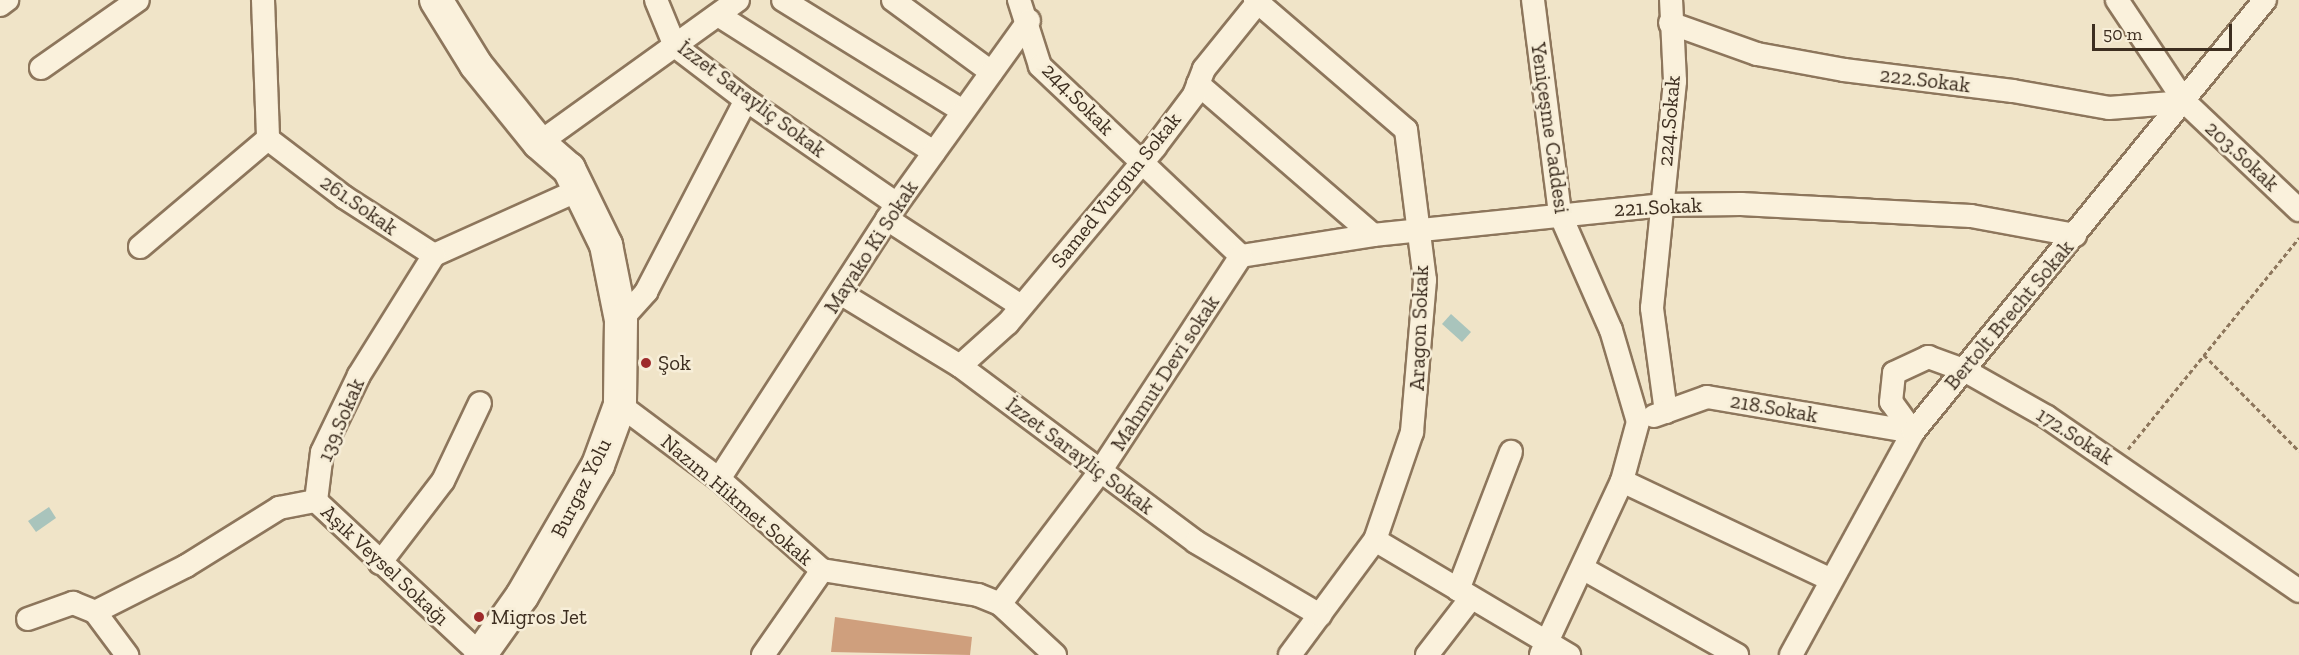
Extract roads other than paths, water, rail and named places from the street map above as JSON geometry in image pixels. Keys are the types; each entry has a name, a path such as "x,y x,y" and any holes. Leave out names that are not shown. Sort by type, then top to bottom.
{"street":[{"path":"0,5 7,0"},
{"path":"41,68 138,0"},
{"path":"140,247 268,139 263,0"},
{"name":"Burgaz Yolu","path":"436,0 476,65 539,143 569,169 606,244 621,320 620,405 598,465 522,596 480,654"},
{"name":"İzzet Sarayliç Sokak","path":"656,0 675,46 892,212 1021,306"},
{"path":"539,143 738,0"},
{"path":"783,0 963,111"},
{"path":"893,0 991,72"},
{"name":"Yeniçeşme Caddesi","path":"1533,0 1560,214 1611,330 1638,422"},
{"name":"224.Sokak","path":"1665,412 1652,308 1675,81 1670,23 1671,0"},
{"name":"203.Sokak","path":"2117,0 2185,102 2299,210"},
{"name":"Bertolt Brecht Sokak","path":"1791,655 1912,432 2185,102 2265,0"},
{"name":"Samed Vurgun Sokak","path":"960,366 1021,306 1142,162 1198,84 1204,69 1257,1"},
{"name":"Aragon Sokak","path":"1257,1 1406,130 1425,280 1412,432 1375,540 1290,655"},
{"name":"Mayako Ki Sokak","path":"719,479 842,294 892,212 991,72 1025,14"},
{"name":"244.Sokak","path":"1025,14 1041,66 1242,256"},
{"path":"718,15 934,152"},
{"name":"222.Sokak","path":"1670,23 1757,54 1844,70 2013,90 2109,108 2185,102"},
{"path":"1198,84 1373,235"},
{"path":"621,320 646,292 746,100"},
{"name":"261.Sokak","path":"268,139 344,196 434,255"},
{"path":"434,255 580,189"},
{"name":"221.Sokak","path":"1242,256 1373,235 1661,205 1741,204 1971,216 2075,235"},
{"name":"139.Sokak","path":"316,501 322,452 358,375 434,255"},
{"name":"Mahmut Devi sokak","path":"1000,604 1100,472 1242,256"},
{"name":"İzzet Sarayliç Sokak","path":"842,294 960,366 1196,542 1320,615"},
{"name":"172.Sokak","path":"1912,432 1891,402 1894,373 1928,357 1964,370 2047,417 2117,463 2299,591"},
{"name":"218.Sokak","path":"1638,422 1707,397 1912,432"},
{"path":"380,563 443,481 480,403"},
{"name":"Nazım Hikmet Sokak","path":"620,405 719,479 822,570 978,595 1000,604 1050,653"},
{"path":"1544,649 1622,481 1638,422"},
{"path":"1427,655 1464,594 1511,452"},
{"path":"1622,481 1831,579"},
{"path":"95,612 186,566 279,508 316,501"},
{"name":"Aşık Veysel Sokağı","path":"316,501 480,654"},
{"path":"1375,540 1464,594 1544,649 1569,655"},
{"path":"1582,568 1737,655"},
{"path":"763,655 822,570"},
{"path":"28,619 73,603 95,612 127,655"}],"water":[{"path":"1451,314 1471,332 1462,342 1442,324"},
{"path":"49,507 56,518 36,532 28,521"}],"place":[{"name":"Şok","path":"646,363"},
{"name":"Migros Jet","path":"479,617"}]}
